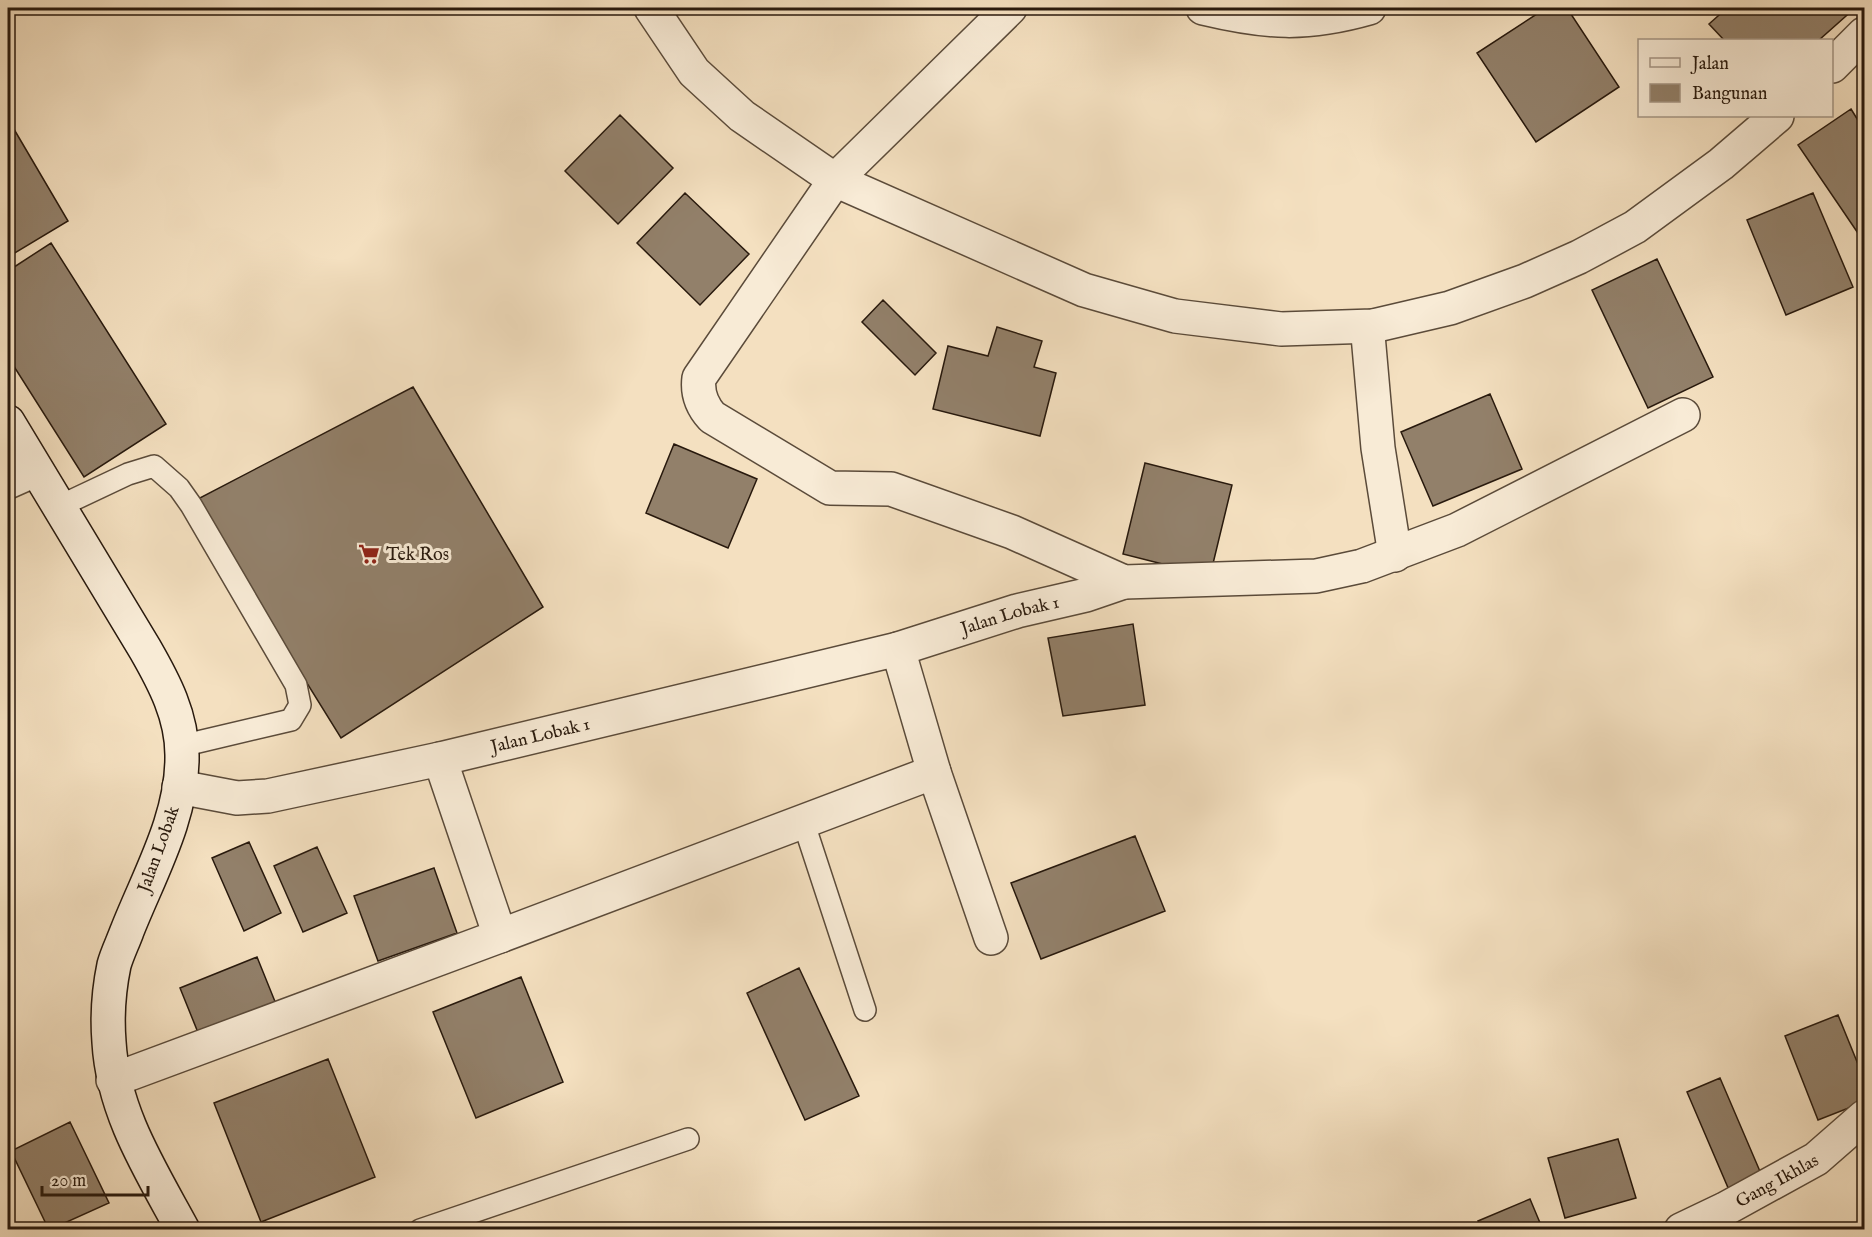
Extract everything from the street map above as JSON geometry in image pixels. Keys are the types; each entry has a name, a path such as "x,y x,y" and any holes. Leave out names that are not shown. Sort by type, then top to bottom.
{"street":[{"path":"651,8 694,72 742,116 835,180 1084,290 1175,316 1281,329 1373,326 1450,308 1525,281 1579,257 1635,227 1721,164 1777,117"},
{"path":"1010,8 835,180 699,378 699,394 707,412 830,488 891,489 1012,532 1124,582 1316,576 1395,555 1457,530 1683,415"},
{"path":"1203,8 1251,20 1300,22 1369,8"},
{"path":"1833,65 1864,34"},
{"path":"1373,326 1368,335 1375,425 1395,555"},
{"name":"Jalan Lobak","path":"8,422 21,476 58,507 166,687 179,725 181,746 179,787 169,829 114,964 109,1031 113,1080 130,1132 183,1230"},
{"name":"Jalan Lobak 1","path":"179,787 237,798 268,796 440,759 898,649 1017,611 1086,595 1124,582"},
{"path":"898,649 934,772 991,938"},
{"path":"440,759 500,936"},
{"path":"113,1080 934,772"},
{"name":"Gang Ikhlas","path":"1681,1230 1725,1209 1816,1159 1864,1117"}],"lane":[{"path":"58,507 128,474 154,466 178,488 191,505 296,685 300,705 291,720 181,746"},
{"path":"803,821 865,1010"},
{"path":"420,1230 688,1139"}],"building":[{"path":"1546,8 1567,8 1619,87 1536,142 1477,53"},
{"path":"1727,8 1855,8 1820,39 1723,39 1709,24"},
{"path":"1851,109 1864,130 1864,242 1798,145"},
{"path":"620,115 673,168 618,224 565,171"},
{"path":"8,119 68,221 8,257"},
{"path":"685,193 749,254 700,305 637,243"},
{"path":"1813,193 1853,287 1786,315 1747,220"},
{"path":"51,243 166,424 84,477 8,357 8,271"},
{"path":"1657,259 1713,377 1648,408 1592,290"},
{"path":"883,300 936,353 915,375 862,322"},
{"path":"997,327 1042,341 1034,367 1056,373 1040,436 933,409 948,346 988,356"},
{"name":"Tek Ros","path":"413,387 543,607 341,738 194,501"},
{"path":"1490,394 1522,469 1433,506 1401,432"},
{"path":"674,444 757,479 728,548 646,513"},
{"path":"1145,463 1232,485 1210,576 1123,554"},
{"path":"1133,624 1145,705 1063,716 1048,638"},
{"path":"1135,836 1165,911 1041,959 1011,883"},
{"path":"249,842 281,913 244,931 212,858"},
{"path":"317,847 347,913 303,932 274,866"},
{"path":"434,868 457,933 378,961 354,896"},
{"path":"257,957 276,1004 199,1035 180,988"},
{"path":"799,968 859,1096 805,1120 747,993"},
{"path":"521,977 563,1082 476,1118 433,1012"},
{"path":"1838,1015 1864,1079 1864,1102 1818,1120 1785,1036"},
{"path":"328,1059 375,1177 261,1222 214,1103"},
{"path":"1720,1078 1765,1183 1732,1197 1687,1092"},
{"path":"70,1122 109,1203 49,1230 11,1151"},
{"path":"1618,1139 1636,1198 1565,1218 1548,1158"},
{"path":"1530,1199 1543,1230 1482,1230 1478,1221"}],"place":[{"name":"Tek Ros","path":"369,554"}]}
